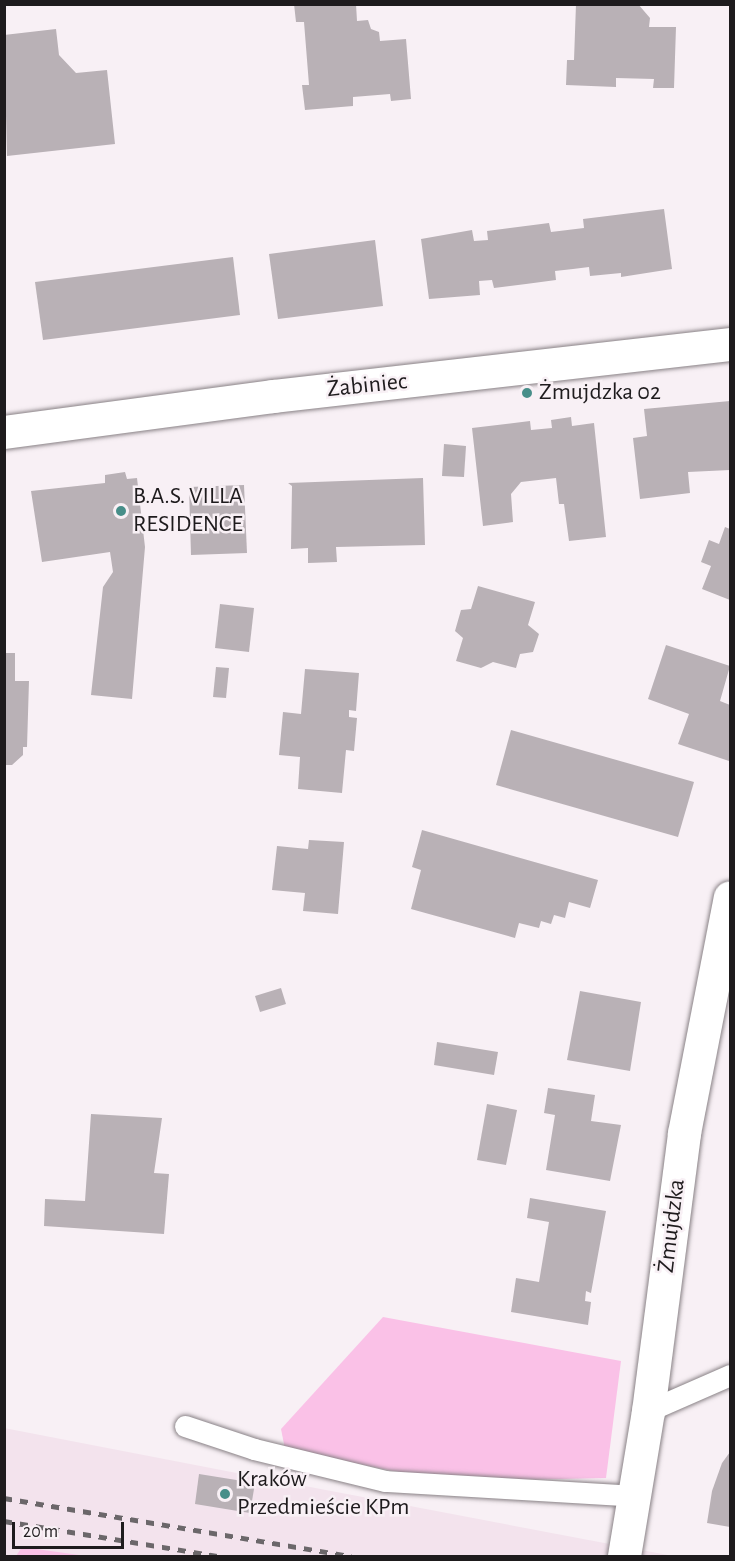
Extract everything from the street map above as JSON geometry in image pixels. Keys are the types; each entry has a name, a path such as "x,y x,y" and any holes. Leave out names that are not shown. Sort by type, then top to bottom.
{"street":[{"name":"Żabiniec","path":"4,432 273,396 730,344"},
{"name":"Żmujdzka","path":"624,1557 648,1411 684,1133 730,897"}],"lane":[{"path":"648,1411 730,1375"},
{"path":"185,1426 254,1449 385,1481 634,1496"}],"shaded area":[{"path":"383,1317 621,1361 606,1478 514,1480 413,1475 285,1449 281,1429"},
{"path":"4,1428 268,1479 673,1556 5,1556"},
{"path":"22,1547 86,1556 16,1556"}],"building":[{"path":"294,4 356,4 357,21 368,20 371,29 379,32 380,41 406,39 411,99 391,101 390,94 353,97 353,106 305,110 302,85 309,85 304,22 296,22"},
{"path":"576,4 638,4 650,18 649,27 676,27 674,88 653,88 654,79 616,78 616,87 566,85 567,60 574,60"},
{"path":"56,29 59,55 76,73 107,70 115,144 7,156 4,35"},
{"path":"664,209 672,269 621,277 621,273 590,276 589,267 555,271 556,280 494,288 492,280 479,281 480,295 429,299 421,239 472,230 474,241 488,240 487,231 549,223 551,232 584,228 583,219"},
{"path":"375,240 383,306 278,319 269,254"},
{"path":"233,257 240,315 43,340 35,282"},
{"path":"730,401 730,470 688,472 690,493 640,499 633,438 647,436 644,409"},
{"path":"571,417 572,426 594,423 606,537 569,541 564,504 559,504 556,478 521,482 511,494 513,522 483,526 472,428 530,421 531,430 552,428 551,420"},
{"path":"444,444 466,446 464,477 442,476"},
{"path":"125,472 127,479 137,478 145,547 132,699 91,695 103,587 113,572 110,552 42,562 31,491 105,483 105,475"},
{"path":"423,478 425,545 336,547 337,562 308,563 308,548 291,549 292,486 288,483"},
{"path":"244,485 247,553 191,555 189,487"},
{"path":"725,527 730,529 730,600 702,589 711,566 701,562 709,540 719,544"},
{"path":"478,586 535,602 528,625 539,634 533,652 520,654 516,668 493,662 481,668 456,661 463,638 455,631 461,610 471,609"},
{"path":"220,604 254,608 249,652 215,648"},
{"path":"666,645 730,666 720,701 730,705 729,761 678,744 689,714 648,699"},
{"path":"4,653 15,653 15,681 29,681 27,747 23,747 23,755 12,765 4,765"},
{"path":"216,667 229,668 226,698 213,697"},
{"path":"305,669 359,673 356,711 349,710 349,717 357,718 354,751 346,750 342,793 298,789 300,757 279,755 283,712 301,714"},
{"path":"511,730 694,782 678,837 496,785"},
{"path":"422,830 598,880 590,908 569,902 565,918 554,915 551,924 541,921 539,928 519,923 515,938 411,909 421,870 412,867"},
{"path":"309,840 344,842 338,914 303,911 305,893 272,890 277,846 308,849"},
{"path":"281,988 286,1004 260,1012 255,996"},
{"path":"580,991 641,1002 630,1071 567,1060"},
{"path":"437,1042 498,1052 494,1075 434,1065"},
{"path":"548,1088 595,1095 591,1121 621,1125 610,1181 546,1170 555,1115 544,1113"},
{"path":"487,1104 517,1110 506,1165 477,1160"},
{"path":"91,1114 162,1118 154,1173 169,1174 164,1234 44,1226 45,1199 85,1201"},
{"path":"530,1198 606,1211 591,1293 586,1291 585,1301 591,1302 588,1325 511,1312 516,1278 539,1282 549,1222 527,1218"},
{"path":"730,1452 730,1527 707,1523 712,1491 722,1463"},
{"name":"Kraków Przedmieście KPm","path":"199,1474 255,1483 250,1513 195,1504"}],"railway":[{"path":"4,1498 351,1556"},
{"path":"4,1521 217,1556"}],"place":[{"name":"Żmujdzka 02","path":"527,393"},
{"name":"B.A.S. VILLA RESIDENCE","path":"121,511"},
{"name":"Kraków Przedmieście KPm","path":"225,1494"}]}
